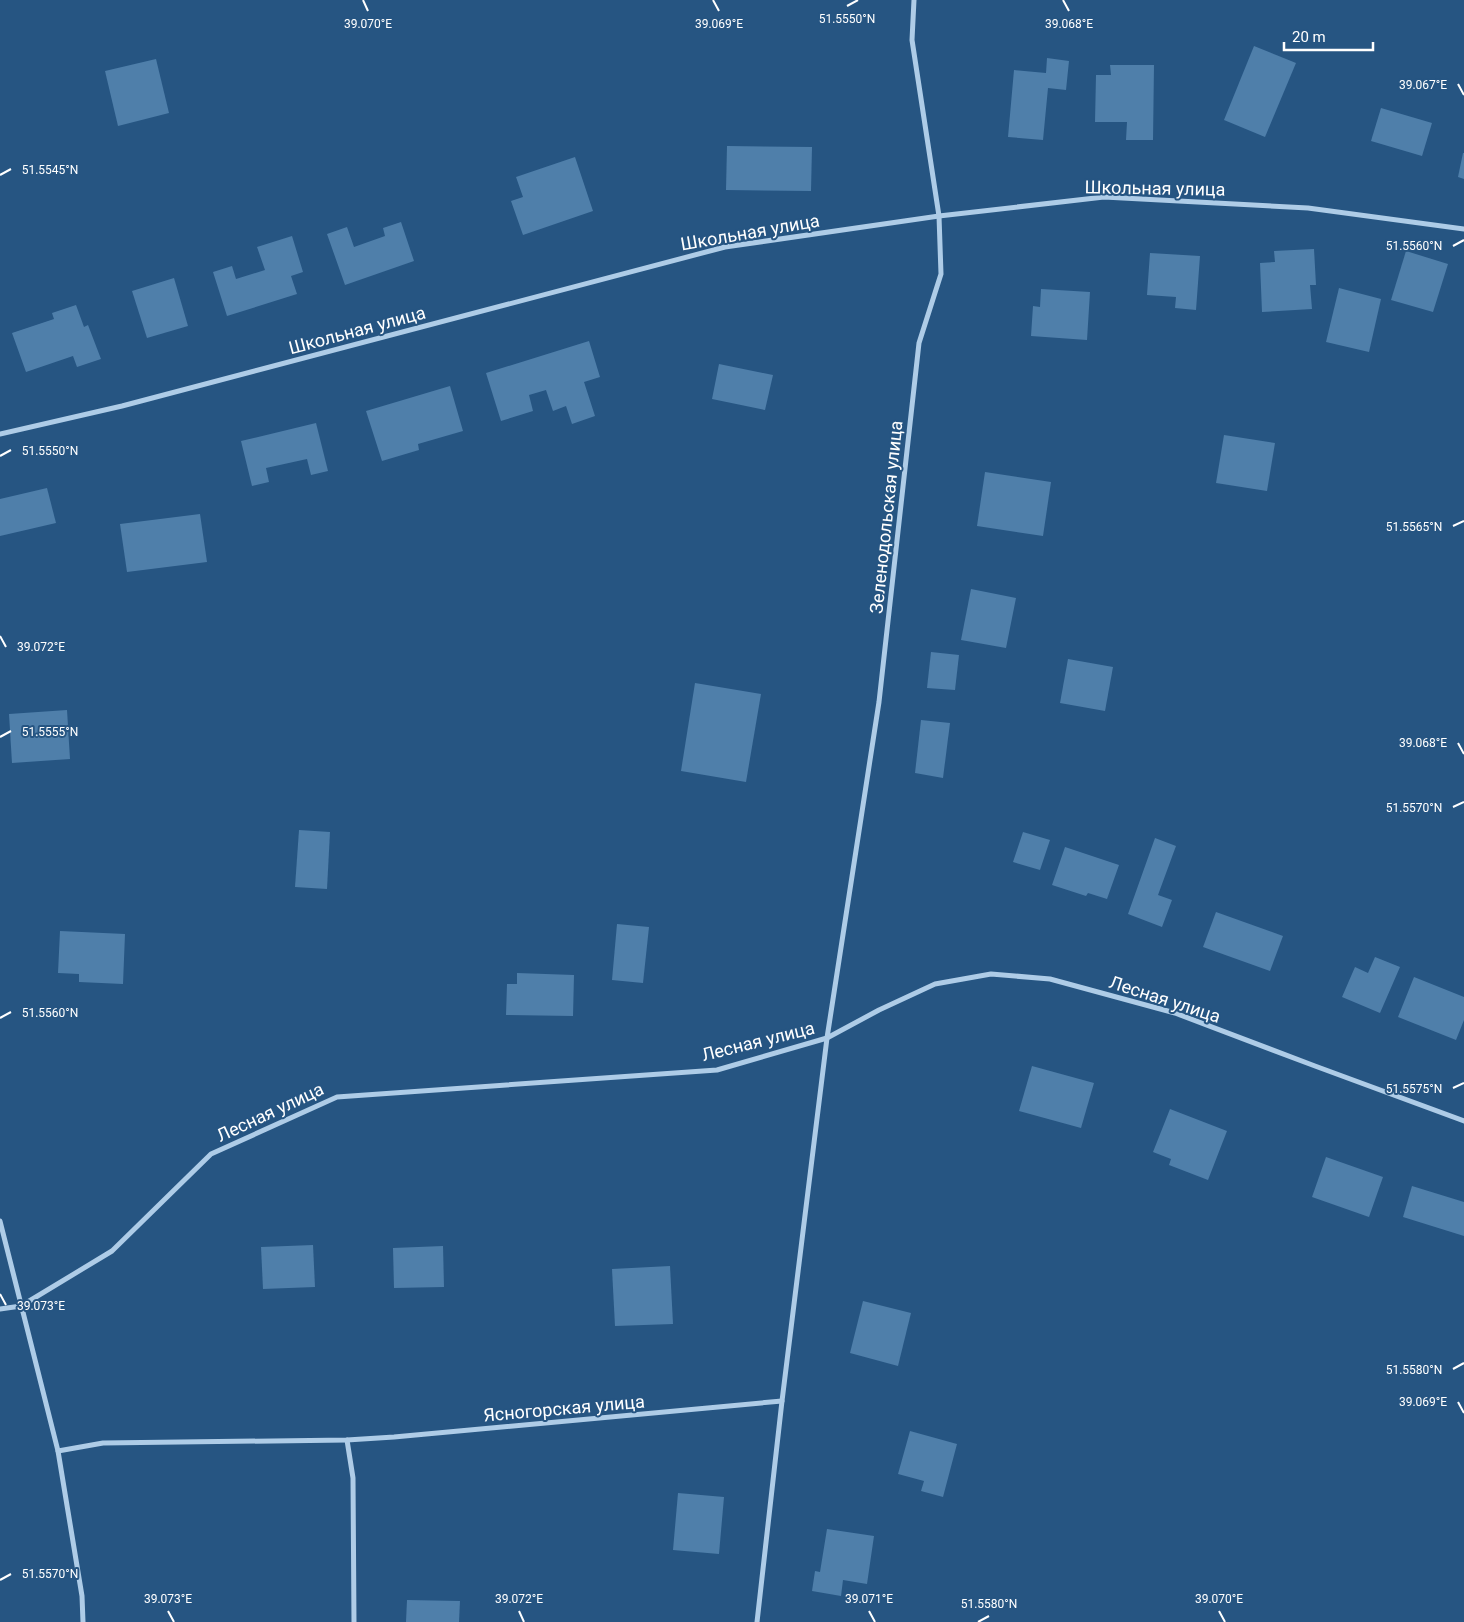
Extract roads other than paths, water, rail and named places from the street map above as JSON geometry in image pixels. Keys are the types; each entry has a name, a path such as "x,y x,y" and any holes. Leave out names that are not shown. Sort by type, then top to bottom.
{"street":[{"name":"Зеленодольская улица","path":"757,1622 782,1401 828,1038 879,702 919,343 941,274 939,216 912,40 914,0"},
{"name":"Школьная улица","path":"0,434 122,406 725,247 939,216 1104,197 1308,208 1464,229"},
{"name":"Лесная улица","path":"0,1309 21,1306 112,1251 211,1154 337,1097 717,1070 828,1038 879,1010 935,984 991,974 1050,979 1175,1014 1464,1120"},
{"path":"0,1221 58,1451 82,1596 83,1622"},
{"name":"Ясногорская улица","path":"58,1451 103,1443 347,1440 394,1437 782,1401"},
{"path":"347,1440 353,1478 354,1622"}]}
